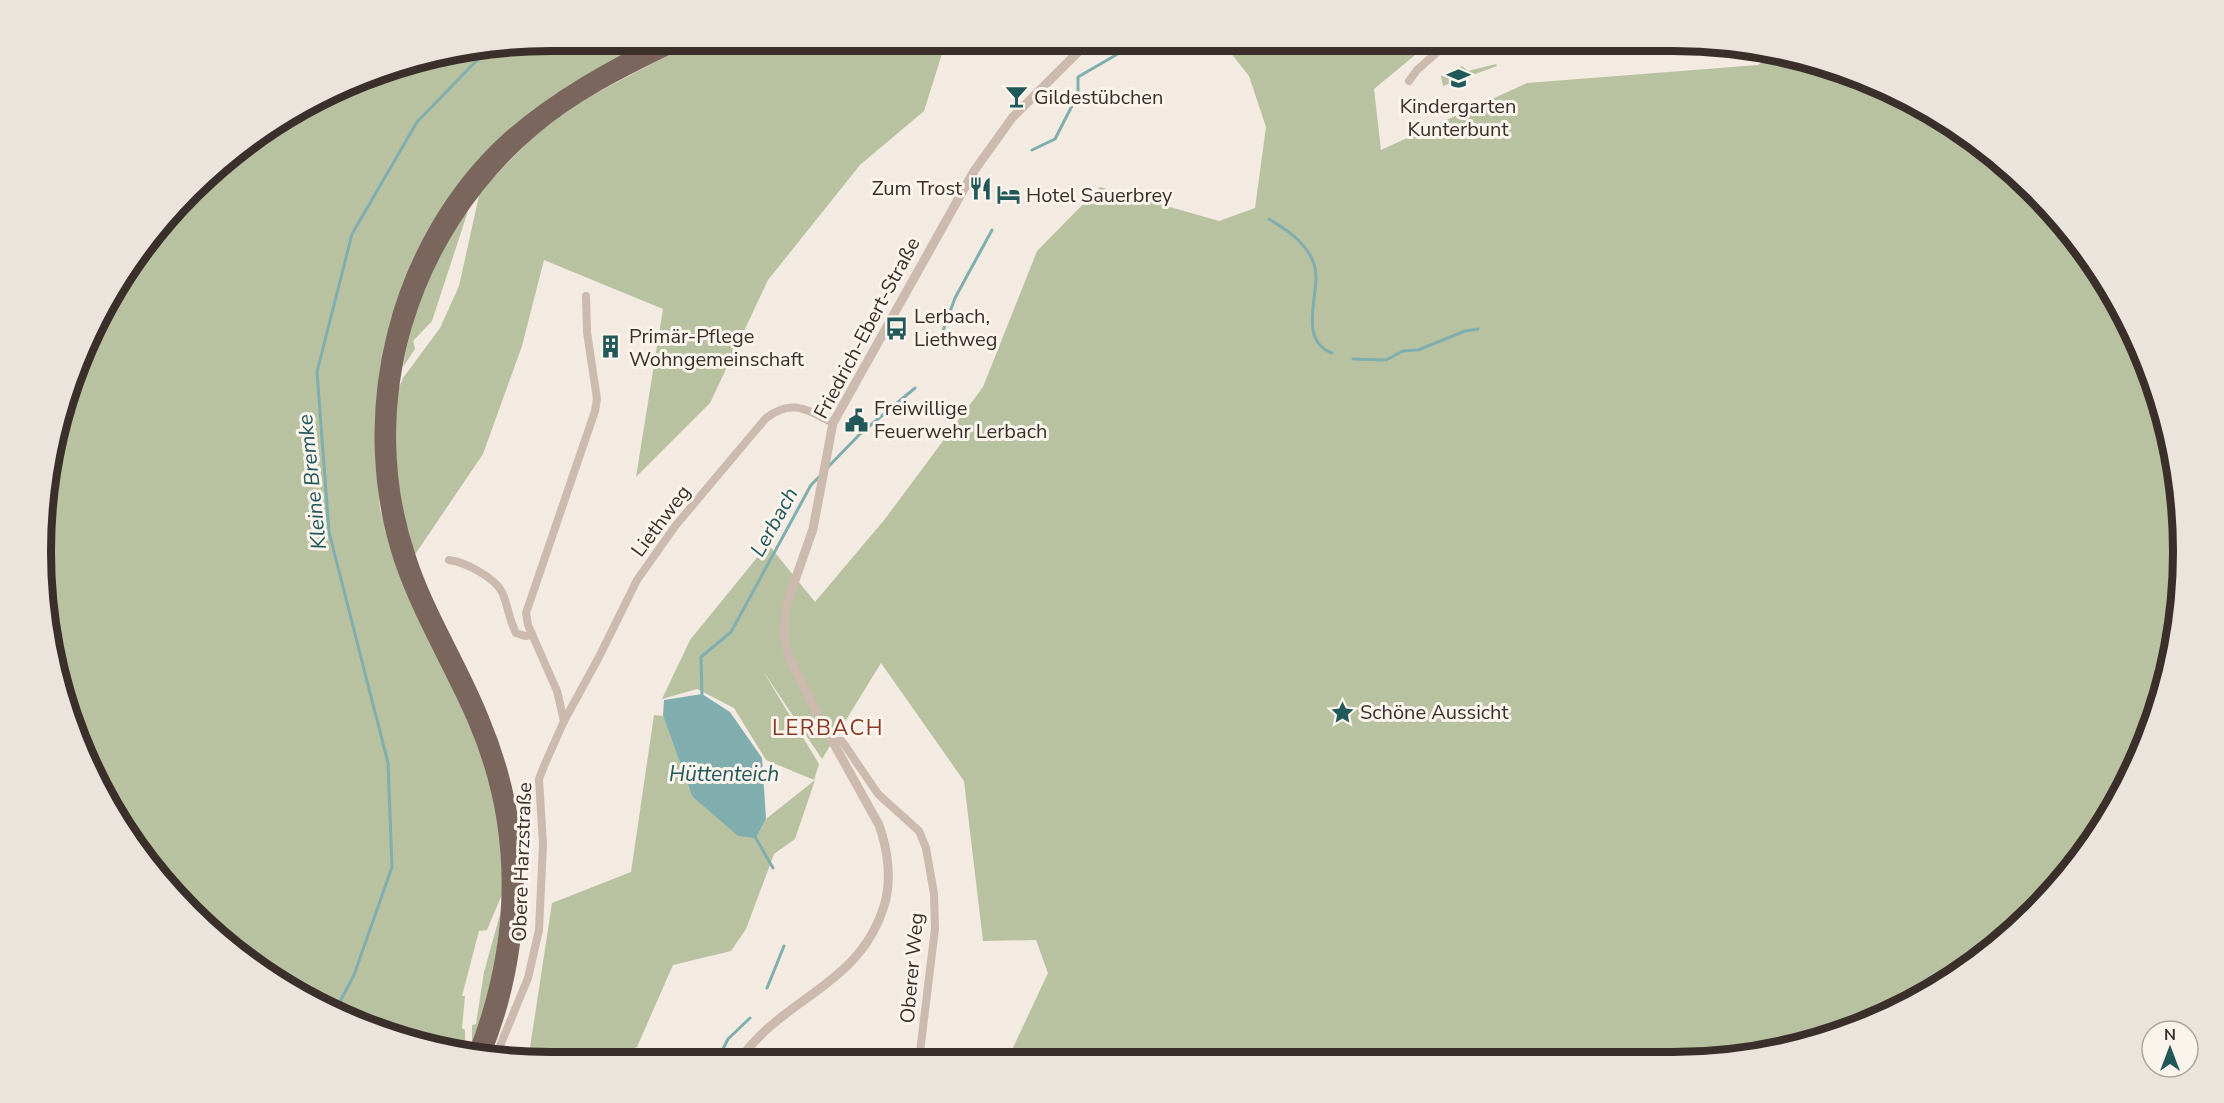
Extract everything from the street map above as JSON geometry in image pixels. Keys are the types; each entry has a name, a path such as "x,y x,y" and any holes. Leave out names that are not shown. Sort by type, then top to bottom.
{"main road":[{"path":"477,1046 496,989 505,940 509,897 506,834 489,758 457,684 416,601 392,534 383,483 380,436 382,393 390,345 405,294 424,251 448,209 474,174 507,140 548,106 594,75 641,51"},
{"path":"487,1048 506,991 515,941 519,899 516,833 505,780 494,746 483,717 429,604 402,531 392,482 390,437 392,394 400,347 414,298 437,247 470,195 498,163 535,129 579,97 665,51"}],"street":[{"name":"Friedrich-Ebert-Straße","path":"746,1052 764,1030 827,984 859,956 873,936 887,898 887,863 883,835 850,771 831,741 789,657 783,624 797,569 813,529 824,460 833,423 974,171 1012,118 1079,51"},
{"path":"1409,81 1417,70 1439,51"},
{"path":"564,721 548,667 532,635 526,613 530,595 597,399 587,332 585,296"},
{"name":"Liethweg","path":"564,721 637,580 676,525 766,418 774,412 787,408 806,407 833,423"},
{"path":"449,560 481,573 495,582 502,591 516,633 525,636 532,635"},
{"name":"Obere Harzstraße","path":"498,1049 534,957 539,930 543,844 539,779 564,721"},
{"name":"Oberer Weg","path":"831,741 842,741 878,794 919,831 926,848 935,908 935,939 920,1052"}],"green space":[{"path":"635,51 504,135 411,266 385,344 375,414 375,459 380,509 396,562 485,760 500,822 503,892 487,930 479,931 462,996 465,996 462,1028 465,1030 465,1044 422,1035 360,1014 301,985 273,968 221,928 175,882 154,856 135,830 103,773 89,743 68,681 55,617 52,584 52,519 55,486 68,422 78,391 89,360 118,301 135,273 175,221 221,175 247,154 273,135 330,103 360,89 422,68 486,55 519,52"},
{"path":"676,51 943,51 924,111 860,165 768,280 710,403 636,477 663,309 544,260 522,346 483,454 414,556 401,506 395,458 396,395 403,378 440,328 459,286 480,191 537,133 581,101"},
{"path":"1229,51 1420,51 1374,89 1381,150 1527,83 1758,65 1765,60 1802,68 1864,89 1923,118 1951,135 2003,175 2049,221 2089,273 2106,301 2135,360 2146,391 2156,422 2169,486 2172,519 2172,584 2169,617 2156,681 2135,743 2121,773 2089,830 2070,856 2049,882 2003,928 1951,968 1923,985 1864,1014 1802,1035 1738,1048 1672,1052 1079,1052 1076,1050 1073,1052 1011,1052 1048,973 1036,940 983,941 964,781 881,663 822,759 763,671 819,764 814,780 766,760 734,708 697,689 662,699 690,640 768,544 815,602 885,519 983,387 1037,251 1100,187 1219,221 1255,208 1266,127 1249,76"},
{"path":"1496,64 1497,66 1443,86 1441,76 1462,66 1468,71"},
{"path":"468,211 432,321 413,341 415,349 403,367 412,325 425,285 444,246"},
{"path":"654,715 663,716 692,796 756,838 766,819 815,780 795,839 774,854 746,929 731,951 673,965 637,1047 625,1052 529,1051 552,903 631,872"},
{"path":"501,911 494,976 472,1045 472,1025 476,1024 484,972"}],"water":[{"name":"Hüttenteich","path":"702,694 730,712 762,758 766,819 756,838 738,836 692,796 663,716 664,700"}],"waterway":[{"name":"Lerbach","path":"1032,150 1055,139 1078,94 1078,77 1123,51"},
{"name":"Kleine Bremke","path":"339,1004 354,975 392,867 388,763 329,532 317,372 352,234 417,122 481,56"},
{"path":"1269,219 1296,238 1311,256 1316,274 1312,325 1315,337 1321,346 1332,353"},
{"name":"Lerbach","path":"938,345 955,298 992,230"},
{"path":"1353,359 1386,360 1403,351 1418,350 1465,331 1478,329"},
{"name":"Lerbach","path":"827,468 860,434 915,388"},
{"name":"Lerbach","path":"702,697 701,657 731,632 811,485 821,475"},
{"name":"Lerbach","path":"754,835 773,868"},
{"name":"Lerbach","path":"767,988 784,946"},
{"name":"Lerbach","path":"722,1052 728,1039 750,1018"}],"place":[{"name":"Kindergarten Kunterbunt","path":"1458,78"},
{"name":"Gildestübchen","path":"1016,97"},
{"name":"Zum Trost","path":"980,188"},
{"name":"Hotel Sauerbrey","path":"1008,195"},
{"name":"Lerbach, Liethweg","path":"896,328"},
{"name":"Primär-Pflege Wohngemeinschaft","path":"611,347"},
{"name":"Freiwillige Feuerwehr Lerbach","path":"856,420"},
{"name":"Schöne Aussicht","path":"1342,712"}],"district":[{"name":"LERBACH","path":"828,728"}]}
